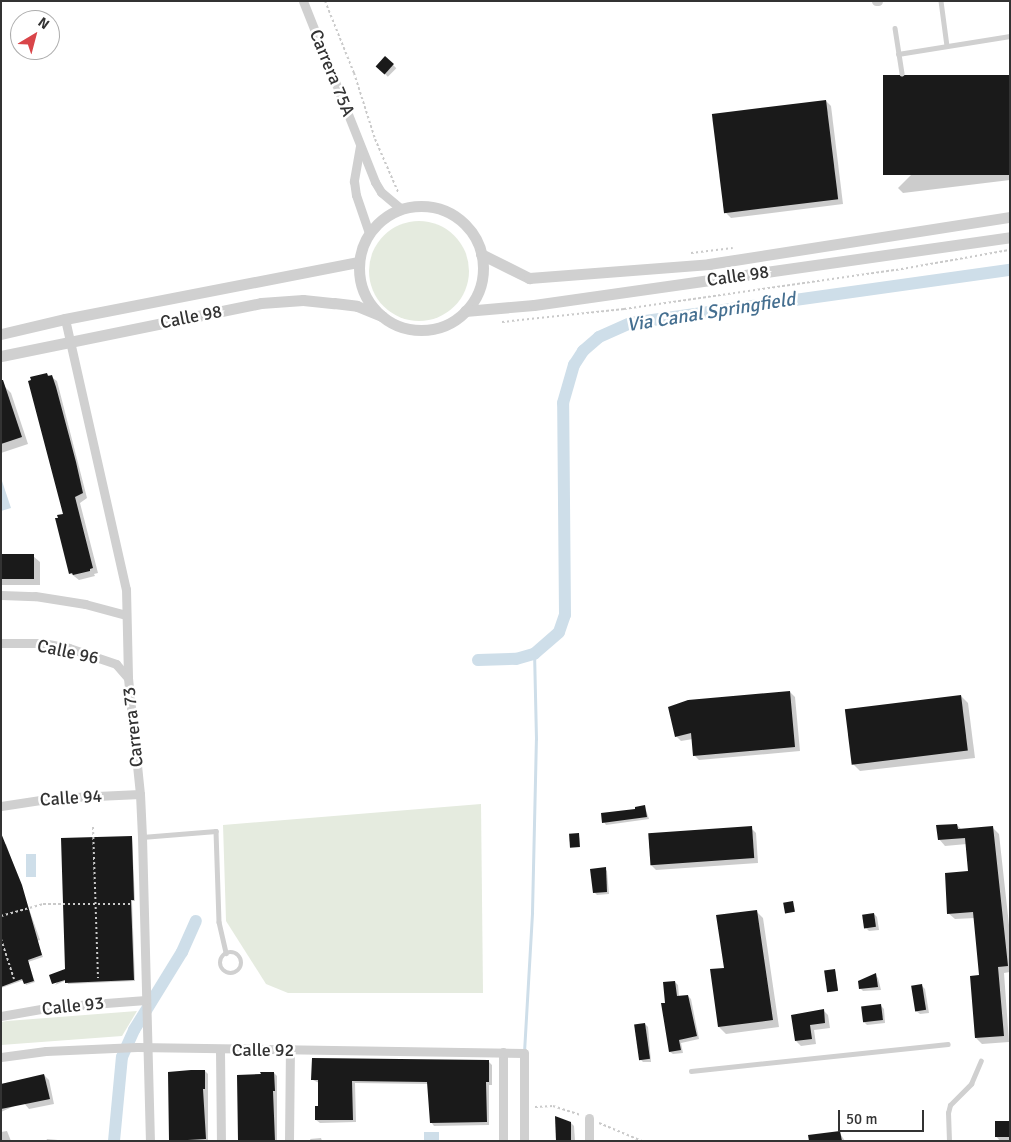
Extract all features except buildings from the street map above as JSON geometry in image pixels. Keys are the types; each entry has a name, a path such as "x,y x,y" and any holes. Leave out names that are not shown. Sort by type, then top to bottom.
{"street":[{"name":"Carrera 75A","path":"303,1 360,145 381,192 401,210"},
{"path":"360,145 354,181 356,195 369,234"},
{"path":"411,207 432,207 451,214 473,235 481,254 480,284 472,303 466,311 440,327 420,330 400,326 382,316 364,292 359,262 369,234 383,219 401,210 411,207"},
{"name":"Calle 98","path":"481,254 529,278 709,264 1010,217"},
{"name":"Calle 98","path":"466,311 534,306 1010,237"},
{"name":"Calle 98","path":"1,334 65,319 359,262"},
{"name":"Calle 98","path":"1,356 260,303 303,300 334,303 356,306 382,316"},
{"name":"Carrera 73","path":"65,319 126,589 128,678 140,794 142,837 150,1141"},
{"path":"1,595 35,596 85,604 126,615"},
{"name":"Calle 96","path":"1,643 42,643 69,648 116,664 128,678"},
{"name":"Calle 94","path":"1,806 53,798 140,794"},
{"name":"Calle 93","path":"1,1016 52,1007 146,1002"},
{"name":"Calle 92","path":"1,1057 46,1051 137,1047 220,1050 524,1053 524,1141"},
{"path":"220,1050 222,1141"},
{"path":"290,1050 290,1141"},
{"path":"503,1052 503,1141"},
{"path":"588,1118 589,1141"}],"lane":[{"path":"941,1 947,46"},
{"path":"895,28 902,73"},
{"path":"898,54 1010,36"},
{"path":"142,837 216,831 218,922 226,953"},
{"path":"226,953 237,954 242,960 241,968 236,973 225,973 220,968 221,957 226,953"},
{"path":"691,1071 948,1044"},
{"path":"949,1141 948,1113 950,1105 971,1084 977,1075 981,1061"}],"path":[{"path":"325,1 357,82 375,139 402,201 401,210"},
{"path":"689,253 737,247"},
{"path":"502,322 624,309 896,270 1010,250"},
{"path":"93,827 98,978"},
{"path":"1,916 43,904 132,904"},
{"path":"1,939 14,979"}],"shaded area":[{"path":"419,221 429,222 447,229 461,243 468,261 468,281 461,299 447,313 429,320 419,321 409,320 391,313 377,299 370,281 369,271 370,261 377,243 391,229 409,222"},
{"path":"1,478 11,508 1,511"},
{"path":"481,804 483,993 288,993 266,984 226,921 223,825"},
{"path":"26,854 36,854 36,877 26,877"},
{"path":"137,1011 122,1036 1,1045 1,1022"},
{"path":"424,1132 439,1132 439,1141 424,1141"}],"waterway":[{"name":"Via Canal Springfield","path":"478,660 516,659 534,654 559,632 565,615 563,403 574,365 583,351 599,337 631,323 1010,270"},
{"path":"524,1052 532,912 536,739 534,654"},
{"name":"Via Canal Springfield","path":"114,1141 122,1057 134,1030 182,952 196,921"}]}
